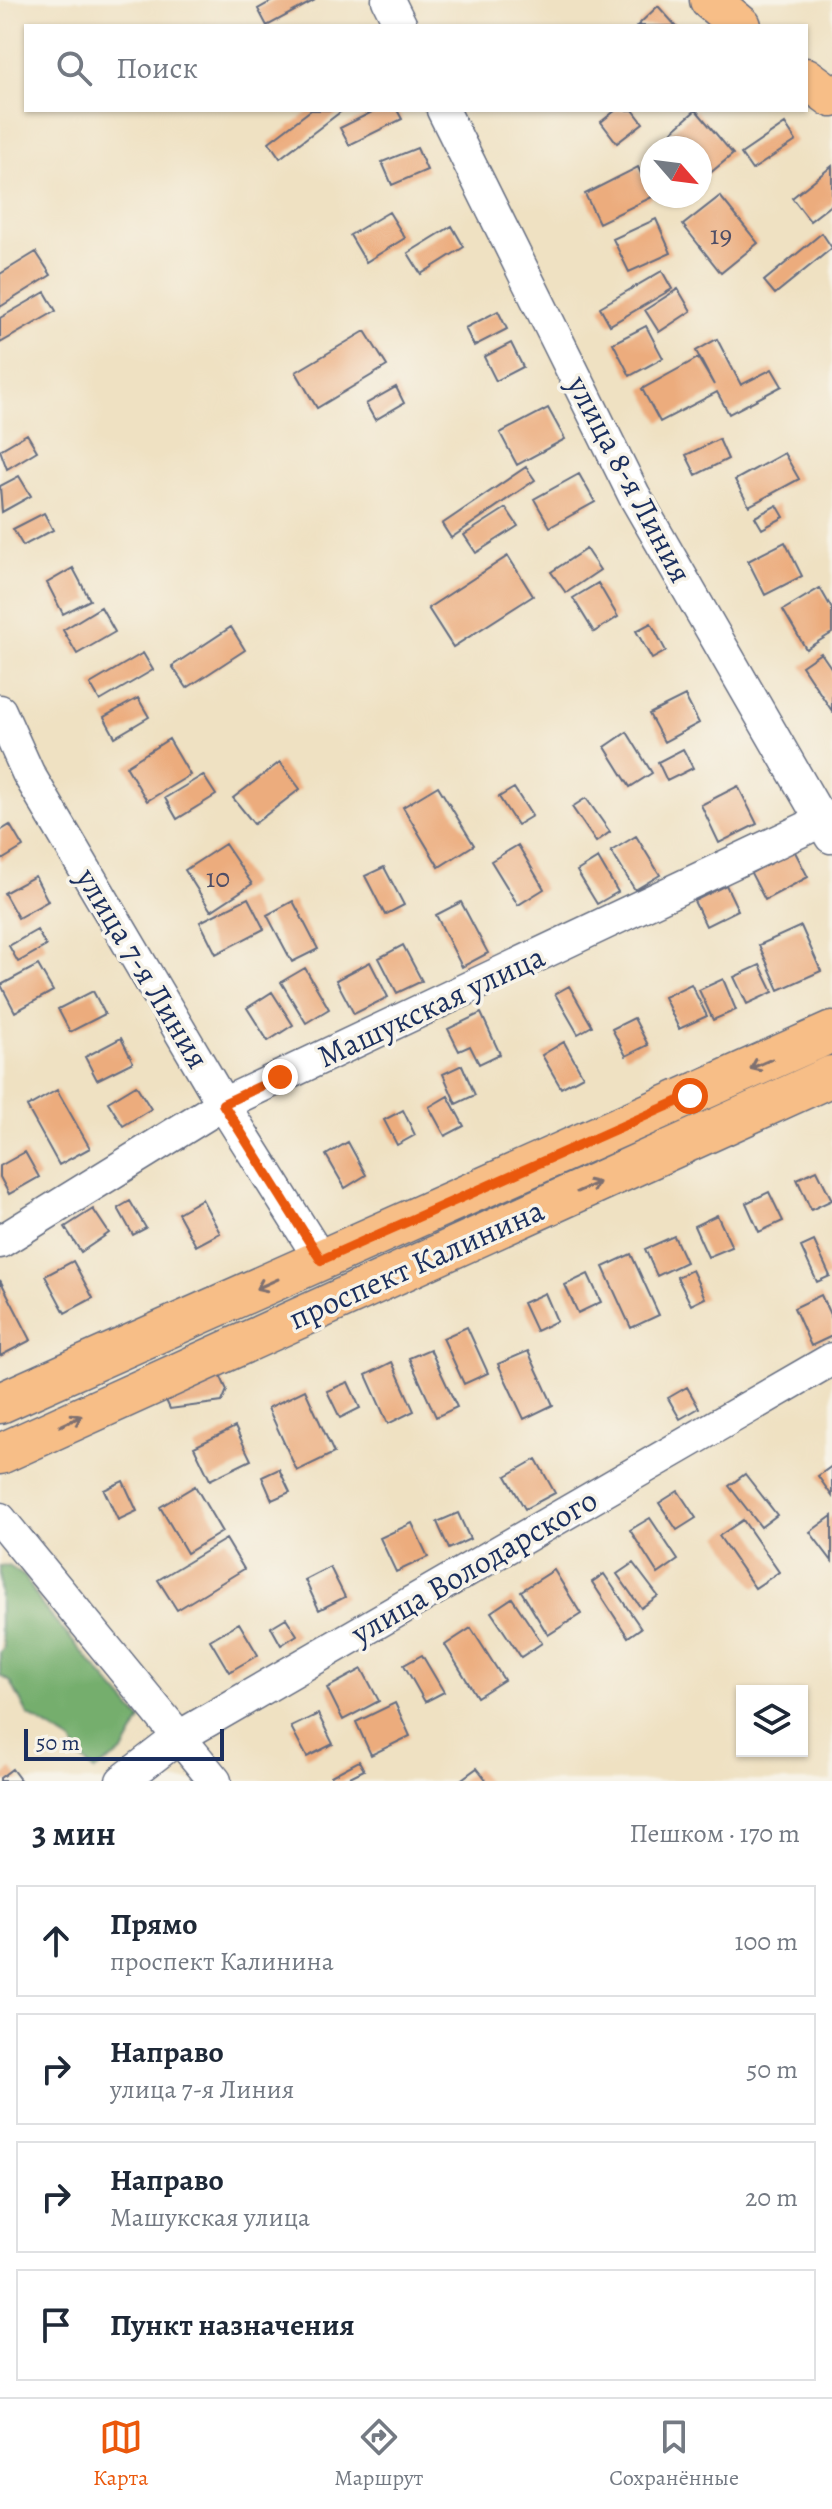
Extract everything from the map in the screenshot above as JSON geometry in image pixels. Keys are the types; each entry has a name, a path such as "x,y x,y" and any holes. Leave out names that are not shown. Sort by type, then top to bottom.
{"main road":[{"path":"710,0 739,24"},
{"path":"808,79 832,97"},
{"name":"проспект Калинина","path":"0,1403 832,1032"},
{"name":"проспект Калинина","path":"0,1454 832,1076"}],"street":[{"path":"388,0 400,24"},
{"name":"улица 8-я Линия","path":"444,112 634,495 829,825"},
{"name":"улица 7-я Линия","path":"0,711 28,773 223,1104 321,1260"},
{"name":"Машукская улица","path":"0,1242 223,1104 829,825"},
{"name":"улица Володарского","path":"122,1781 179,1737 832,1359"},
{"path":"0,1520 215,1781"}],"green space":[{"path":"9,1566 25,1577 43,1607 141,1720 123,1752 94,1771 80,1758 72,1742 28,1715 11,1682 0,1676 0,1652 4,1647 0,1629 0,1567"}],"building":[{"path":"274,0 315,0 271,24 266,24 258,9"},
{"path":"658,6 674,24 639,24"},
{"path":"308,112 340,112 280,158 269,142"},
{"path":"372,112 398,112 402,119 349,145 340,128"},
{"path":"614,112 635,112 643,123 617,143 601,122"},
{"path":"698,112 733,154 712,172 712,136 676,136 672,131"},
{"path":"785,124 796,141 752,170 741,154"},
{"path":"417,148 427,170 392,185 382,162"},
{"path":"832,166 832,204 810,221 792,198"},
{"path":"638,167 640,171 640,203 599,223 585,194"},
{"path":"720,196 758,243 721,273 683,225 705,208 712,208 712,202"},
{"path":"389,212 405,238 366,262 350,235"},
{"path":"656,219 671,253 629,272 613,239"},
{"path":"452,226 464,247 421,274 408,253"},
{"path":"822,233 832,248 775,294 764,281"},
{"path":"36,252 51,275 0,307 0,274"},
{"path":"662,271 672,289 610,325 600,307"},
{"path":"678,289 691,311 659,332 645,310"},
{"path":"45,292 56,311 0,343 0,318"},
{"path":"498,311 507,329 474,346 465,328"},
{"path":"646,326 663,358 630,376 613,343"},
{"path":"365,331 387,366 317,408 296,372"},
{"path":"717,339 741,385 772,369 782,386 729,414 717,392 660,422 642,389 698,358 714,385 696,351"},
{"path":"511,343 523,367 496,381 484,357"},
{"path":"396,387 404,403 375,420 366,404"},
{"path":"548,408 565,439 517,465 500,433"},
{"path":"27,434 37,451 7,469 0,450"},
{"path":"719,439 728,459 696,475 686,455"},
{"path":"784,453 799,479 749,506 735,480"},
{"path":"526,467 535,480 451,538 442,524"},
{"path":"579,474 595,502 550,527 534,499"},
{"path":"19,476 31,496 2,512 0,486"},
{"path":"777,505 784,517 762,529 755,517"},
{"path":"506,508 518,526 476,553 464,535"},
{"path":"44,513 53,530 23,546 13,529"},
{"path":"785,542 802,576 765,595 748,561"},
{"path":"586,549 600,570 566,593 551,572"},
{"path":"508,556 533,596 453,647 428,608"},
{"path":"73,568 90,600 63,614 47,583"},
{"path":"598,583 618,617 594,632 573,598"},
{"path":"820,588 832,609 832,633 806,649 783,610"},
{"path":"101,607 115,632 77,654 63,630"},
{"path":"651,623 666,651 652,659 636,631"},
{"path":"231,627 245,650 187,688 172,666"},
{"path":"143,653 153,670 100,701 90,684"},
{"path":"821,653 832,669 832,711 802,666"},
{"path":"685,696 699,723 664,742 649,714"},
{"path":"138,698 149,717 115,737 104,717"},
{"path":"627,732 652,773 630,787 605,747"},
{"path":"169,739 190,775 147,801 126,766"},
{"path":"683,749 693,768 667,781 658,762"},
{"path":"280,762 300,789 254,824 233,798"},
{"path":"203,775 216,795 177,819 165,798"},
{"path":"438,786 474,845 439,867 403,807"},
{"path":"738,786 757,824 719,843 701,805"},
{"path":"514,788 532,816 517,825 499,797"},
{"path":"586,798 610,832 596,842 572,807"},
{"path":"10,825 23,847 0,861 0,831"},
{"path":"636,836 660,875 635,890 611,851"},
{"path":"225,844 252,884 211,911 185,870"},
{"path":"518,845 544,889 518,905 491,861"},
{"path":"794,850 808,877 765,900 751,873"},
{"path":"598,858 618,892 597,904 577,871"},
{"path":"384,867 404,905 385,915 365,876"},
{"path":"35,876 48,901 18,918 4,893"},
{"path":"726,885 738,910 706,926 694,901"},
{"path":"248,898 264,929 216,954 200,922"},
{"path":"293,901 318,949 292,962 267,915"},
{"path":"461,902 488,953 462,967 436,915"},
{"path":"801,926 821,971 779,990 759,945"},
{"path":"37,930 46,946 18,962 9,946"},
{"path":"403,945 422,981 397,993 379,958"},
{"path":"370,962 388,997 354,1014 336,980"},
{"path":"38,965 53,991 15,1012 1,985"},
{"path":"760,965 773,992 747,1004 734,977"},
{"path":"305,968 329,1009 306,1023 281,982"},
{"path":"723,979 736,1010 713,1020 699,990"},
{"path":"691,984 707,1016 679,1029 664,997"},
{"path":"569,986 592,1026 578,1034 555,994"},
{"path":"93,991 105,1014 70,1032 58,1009"},
{"path":"272,992 293,1025 268,1041 247,1008"},
{"path":"481,1013 500,1054 479,1064 470,1046 459,1051 448,1029"},
{"path":"634,1018 648,1045 626,1056 612,1029"},
{"path":"121,1038 133,1062 97,1080 85,1057"},
{"path":"564,1042 583,1076 561,1088 542,1055"},
{"path":"462,1065 475,1095 456,1104 443,1074"},
{"path":"136,1085 151,1109 123,1126 108,1102"},
{"path":"57,1090 90,1148 59,1165 27,1107"},
{"path":"448,1096 464,1126 445,1136 429,1107"},
{"path":"403,1110 415,1135 397,1145 384,1120"},
{"path":"348,1142 366,1175 345,1188 326,1155"},
{"path":"25,1152 39,1177 9,1194 0,1177 0,1166"},
{"path":"817,1170 832,1200 811,1210 797,1179"},
{"path":"769,1192 783,1221 759,1232 746,1203"},
{"path":"202,1199 220,1233 196,1246 178,1213"},
{"path":"130,1201 146,1228 133,1235 118,1208"},
{"path":"93,1209 109,1233 81,1252 65,1227"},
{"path":"717,1215 732,1247 708,1257 694,1226"},
{"path":"674,1236 686,1262 657,1276 645,1249"},
{"path":"814,1241 830,1276 817,1282 801,1247"},
{"path":"631,1254 659,1315 631,1328 603,1267"},
{"path":"73,1261 93,1298 65,1313 45,1276"},
{"path":"692,1270 705,1298 691,1305 677,1277"},
{"path":"588,1274 601,1302 578,1313 565,1285"},
{"path":"0,1280 31,1340 0,1356"},
{"path":"545,1293 557,1321 536,1331 523,1303"},
{"path":"821,1295 832,1319 832,1336 811,1346 794,1308"},
{"path":"467,1327 488,1373 464,1384 443,1338"},
{"path":"430,1349 457,1407 436,1417 409,1358"},
{"path":"528,1351 553,1405 524,1419 498,1364"},
{"path":"392,1362 414,1411 388,1424 366,1375"},
{"path":"220,1375 227,1390 222,1402 170,1409 165,1398"},
{"path":"348,1382 360,1408 340,1418 327,1391"},
{"path":"687,1387 699,1408 680,1419 668,1398"},
{"path":"305,1390 334,1453 297,1471 268,1408"},
{"path":"235,1427 251,1460 210,1480 194,1447"},
{"path":"536,1459 555,1493 525,1509 506,1476"},
{"path":"832,1466 832,1496 818,1476"},
{"path":"279,1469 290,1492 272,1500 262,1477"},
{"path":"745,1474 777,1515 761,1527 729,1486"},
{"path":"123,1481 137,1511 118,1520 104,1490"},
{"path":"195,1486 222,1532 187,1553 160,1507"},
{"path":"678,1491 696,1518 677,1530 659,1503"},
{"path":"458,1513 470,1539 449,1549 437,1522"},
{"path":"832,1516 832,1561 810,1532"},
{"path":"650,1518 678,1560 658,1574 630,1530"},
{"path":"743,1520 779,1572 755,1588 719,1536"},
{"path":"412,1523 428,1557 396,1572 380,1538"},
{"path":"226,1539 244,1569 177,1610 158,1580"},
{"path":"633,1563 658,1596 641,1608 617,1574"},
{"path":"330,1567 345,1597 319,1610 305,1580"},
{"path":"554,1570 581,1614 548,1635 521,1591"},
{"path":"604,1574 641,1628 628,1637 592,1582"},
{"path":"512,1598 542,1643 521,1657 491,1612"},
{"path":"286,1618 297,1635 281,1645 271,1627"},
{"path":"239,1623 258,1655 229,1672 210,1640"},
{"path":"471,1628 504,1680 477,1697 445,1645"},
{"path":"422,1655 444,1692 425,1702 404,1665"},
{"path":"362,1669 379,1701 343,1720 327,1688"},
{"path":"395,1703 410,1736 371,1755 356,1722"},
{"path":"318,1714 333,1744 307,1757 291,1727"},
{"path":"359,1761 364,1770 342,1781 334,1781 331,1776"},
{"path":"477,1768 487,1781 459,1781"},
{"path":"12,1769 21,1781 0,1781 0,1778"}],"route":[{"path":"280,1077 223,1104 321,1260 690,1096"}]}
